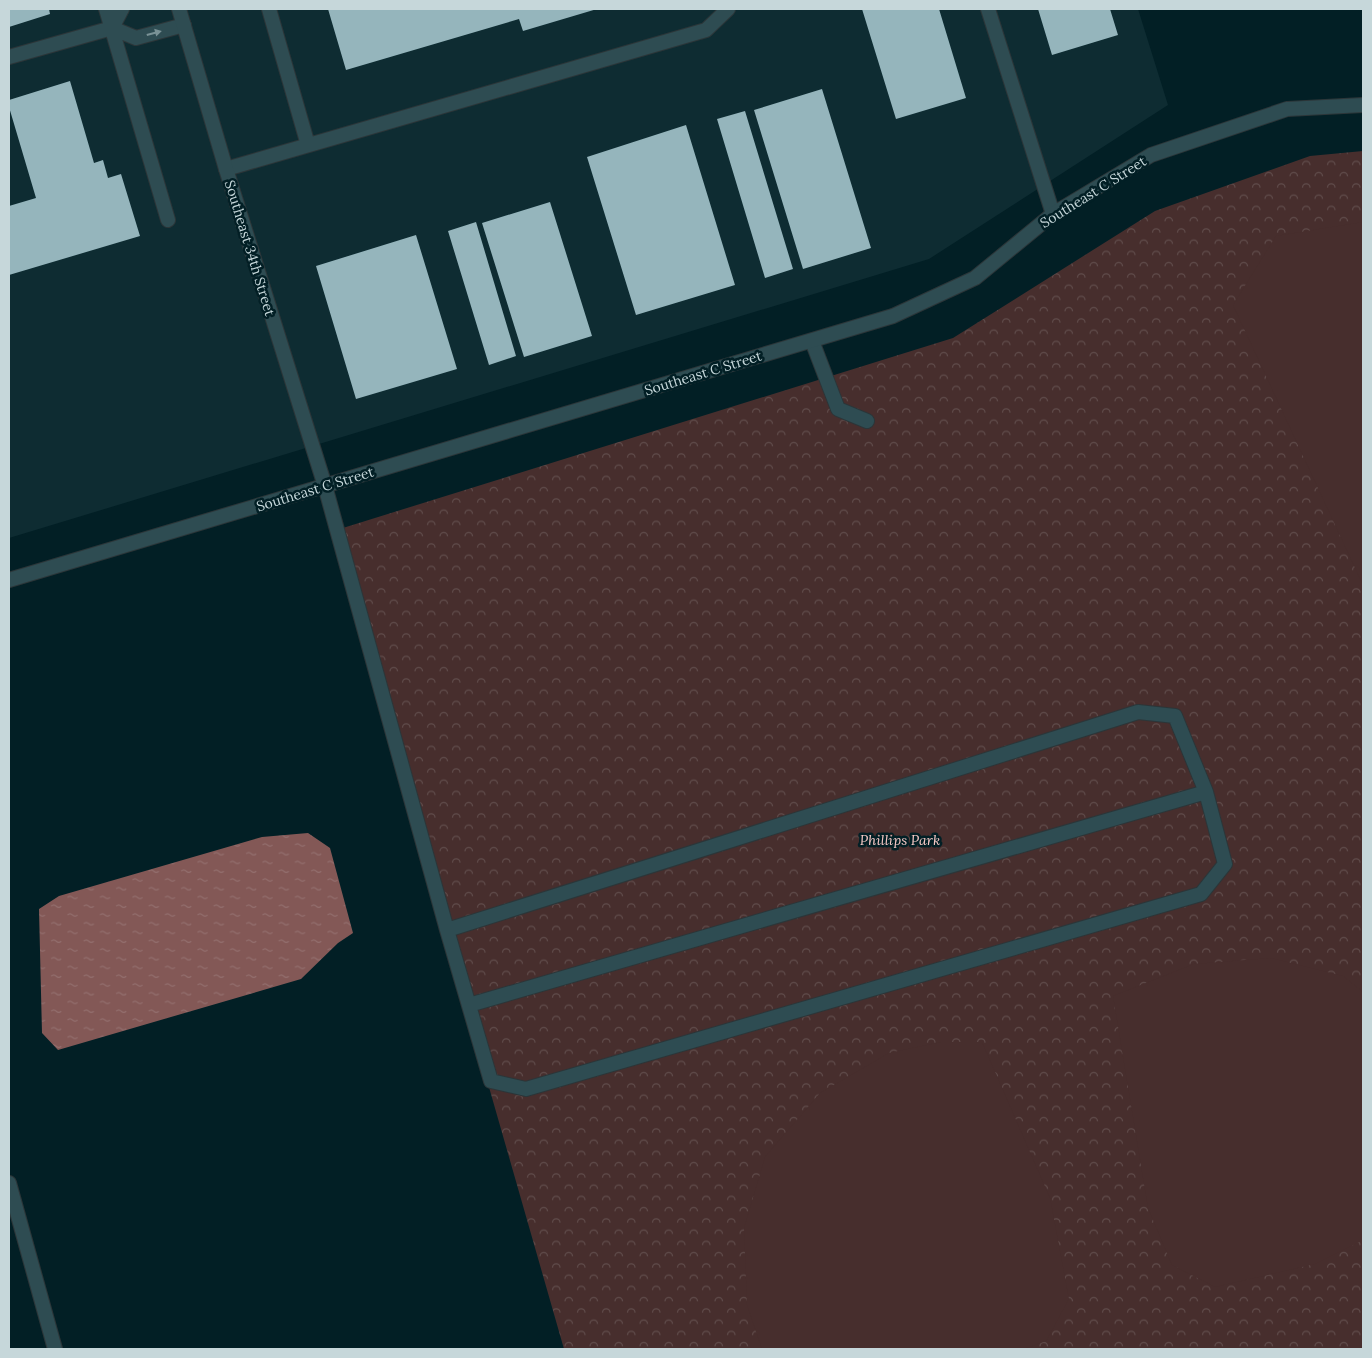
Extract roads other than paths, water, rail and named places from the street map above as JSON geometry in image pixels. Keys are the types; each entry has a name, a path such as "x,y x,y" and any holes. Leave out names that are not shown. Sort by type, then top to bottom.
{"street":[{"path":"106,9 168,220"},
{"path":"112,28 122,9"},
{"name":"Southeast 34th Street","path":"179,9 226,169 324,486 447,930 491,1081 526,1089 1200,894 1224,864 1206,792"},
{"path":"269,9 308,145"},
{"path":"226,169 706,30 728,9"},
{"path":"988,9 1053,214"},
{"path":"9,57 112,28 136,38 184,25"},
{"name":"Southeast C Street","path":"9,580 893,316 975,278 1053,214 1151,155 1287,110 1363,105"},
{"path":"812,341 838,409 867,421"},
{"path":"447,930 1138,712 1175,716 1206,792 469,1005"},
{"path":"9,1183 55,1349"}],"water":[{"path":"308,833 330,848 353,933 338,943 301,979 58,1050 42,1033 39,909 59,896 262,837"}],"park label":[{"name":"Phillips Park","path":"900,840"}]}
